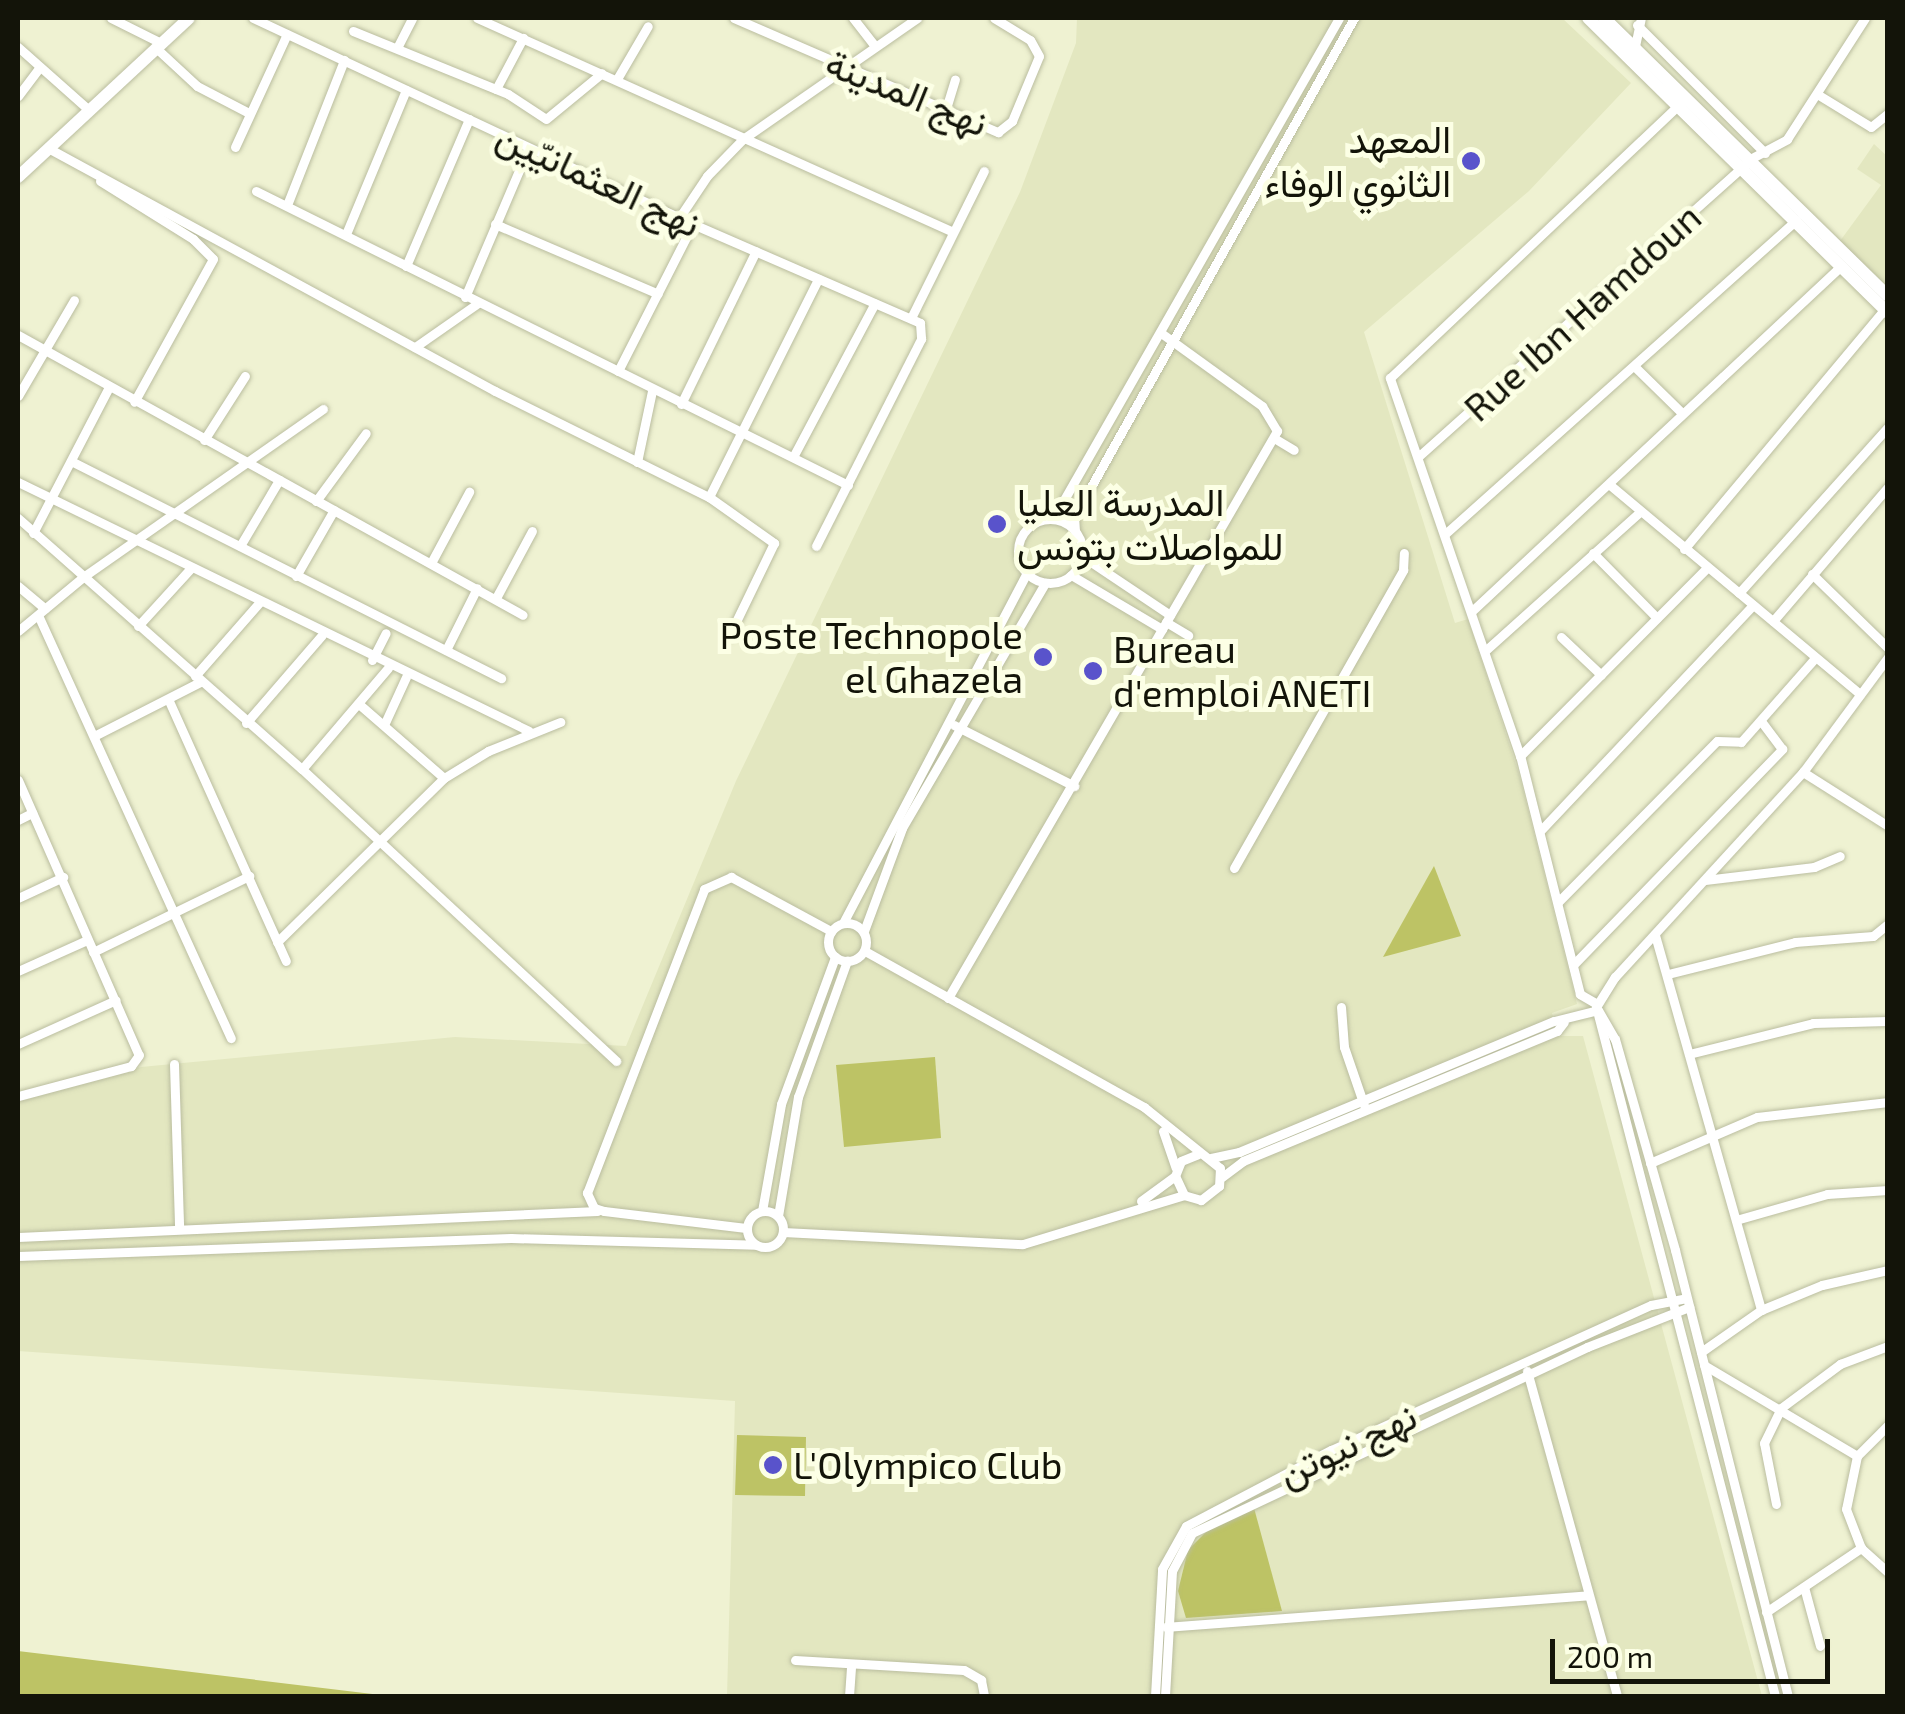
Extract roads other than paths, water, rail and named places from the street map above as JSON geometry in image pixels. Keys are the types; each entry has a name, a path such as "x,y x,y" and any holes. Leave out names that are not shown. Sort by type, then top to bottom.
{"street":[{"path":"113,18 158,46 197,86 249,113"},
{"path":"18,174 190,18"},
{"name":"نهج العثمانيّين","path":"253,18 679,218 910,318"},
{"path":"398,46 412,18"},
{"path":"476,18 951,230"},
{"name":"نهج المدينة","path":"734,18 840,68 998,132 1012,122 1039,56 1030,40 994,18"},
{"path":"764,31 770,18"},
{"path":"853,18 876,46"},
{"path":"679,218 707,176 743,138 916,18"},
{"path":"847,961 835,957 828,945 831,931 843,922 1026,574 1021,538 1052,519 1339,18"},
{"path":"1166,622 1082,556 1074,517 1354,18"},
{"path":"1588,18 1680,104 1754,159"},
{"path":"1604,18 1754,159 1796,220 1887,306"},
{"name":"Rue Ibn Hamdoun","path":"1419,456 1754,159 1793,133 1865,18"},
{"path":"1635,46 1639,21"},
{"path":"1639,21 1754,159 1887,306"},
{"path":"617,79 648,26"},
{"path":"353,30 496,89 550,120 602,73"},
{"path":"235,146 288,34"},
{"path":"496,89 523,38"},
{"path":"18,47 89,110"},
{"path":"288,206 344,60"},
{"path":"18,96 40,67"},
{"path":"946,112 955,80"},
{"path":"346,234 406,90"},
{"path":"1817,94 1871,127 1888,113"},
{"path":"1680,104 1392,372 1390,385 1419,456 1520,756 1581,996 1598,1007 1612,1030 1650,1164 1775,1696"},
{"path":"406,266 469,119"},
{"path":"48,148 415,347 709,498 774,544 729,636"},
{"path":"465,297 528,149"},
{"path":"87,169 212,255 134,402"},
{"path":"816,546 916,350 924,330 910,318 951,230 984,172"},
{"path":"256,191 848,485"},
{"path":"1445,534 1796,220"},
{"path":"495,224 658,294"},
{"path":"618,371 694,224"},
{"path":"682,404 756,252"},
{"path":"1472,611 1841,266"},
{"path":"709,498 818,279"},
{"path":"18,396 74,300"},
{"path":"415,347 478,303"},
{"path":"793,457 875,303"},
{"path":"1684,549 1887,306"},
{"path":"948,998 1074,786 1278,427 1262,406 1162,333"},
{"path":"18,335 523,615"},
{"path":"1634,366 1682,412"},
{"path":"204,440 246,376"},
{"path":"33,533 109,388"},
{"path":"637,462 652,391"},
{"path":"18,630 83,577 324,409"},
{"path":"1738,593 1888,427"},
{"path":"316,501 366,433"},
{"path":"1274,438 1294,450"},
{"path":"71,460 501,678"},
{"path":"240,546 279,480"},
{"path":"18,482 406,677 529,732"},
{"path":"1610,486 1860,694"},
{"path":"1773,621 1888,487"},
{"path":"432,563 470,492"},
{"path":"296,576 334,510"},
{"path":"1486,650 1640,512"},
{"path":"18,518 302,770 616,1061"},
{"path":"1052,519 1075,531"},
{"path":"496,598 532,531"},
{"path":"1234,868 1403,570 1404,553"},
{"path":"1593,553 1656,618"},
{"path":"865,950 864,931 902,828 1045,583 1071,575 1082,556"},
{"path":"1520,756 1707,568"},
{"path":"138,626 190,569"},
{"path":"1026,574 1045,583"},
{"path":"1812,574 1888,648"},
{"path":"1071,575 1188,635"},
{"path":"18,586 42,612 231,1038"},
{"path":"446,650 477,588"},
{"path":"96,734 169,700 198,679 259,603"},
{"path":"1540,830 1753,605"},
{"path":"372,660 386,633"},
{"path":"246,723 322,635"},
{"path":"1561,637 1601,675"},
{"path":"783,1232 1023,1244 1065,1235 1134,1205 1184,1195 1213,1195 1222,1177 1243,1161 1412,1084 1557,1030 1564,1022 1598,1007 1655,935 1803,772 1888,657"},
{"path":"1558,902 1717,741 1738,744 1815,658"},
{"path":"302,770 388,668"},
{"path":"384,725 406,677"},
{"path":"169,700 286,962"},
{"path":"360,705 444,778"},
{"path":"1574,966 1782,748 1761,720"},
{"path":"947,721 1074,786"},
{"path":"276,942 444,778 529,732 560,722"},
{"path":"1803,772 1888,826"},
{"path":"18,780 139,1055 136,1063 18,1096"},
{"path":"18,820 32,813"},
{"path":"1705,880 1814,868 1840,856"},
{"path":"93,952 250,876"},
{"path":"18,898 63,877"},
{"path":"604,1211 594,1208 587,1193 704,889 731,877 831,931"},
{"path":"843,922 864,931"},
{"path":"1668,974 1795,942 1873,936 1888,924"},
{"path":"1655,935 1760,1310"},
{"path":"18,971 88,940"},
{"path":"865,950 1132,1098 1198,1154 1212,1158 1363,1105"},
{"path":"783,1232 778,1216 798,1097 847,961 865,950"},
{"path":"746,1228 762,1211 781,1104 835,957"},
{"path":"18,1044 116,1000"},
{"path":"1340,1007 1344,1046 1363,1105"},
{"path":"1598,1007 1609,1072 1701,1352 1788,1696"},
{"path":"1689,1054 1814,1023 1888,1020"},
{"path":"174,1064 179,1228"},
{"path":"1650,1164 1712,1133 1806,1106 1886,1098"},
{"path":"1160,1124 1184,1195"},
{"path":"1134,1205 1198,1154"},
{"path":"1212,1158 1222,1177"},
{"path":"1736,1220 1827,1194 1888,1190"},
{"path":"18,1237 604,1211 746,1228"},
{"path":"762,1211 778,1216"},
{"path":"746,1228 756,1246"},
{"path":"18,1256 511,1238 772,1246 783,1232"},
{"path":"1701,1352 1760,1310 1822,1285 1888,1270"},
{"name":"نهج نيوتن","path":"1176,1547 1212,1508 1524,1364 1682,1303"},
{"name":"نهج نيوتن","path":"1176,1547 1217,1517 1682,1303"},
{"path":"1776,1504 1764,1443 1781,1408 1840,1364 1888,1346"},
{"path":"1524,1364 1617,1696"},
{"path":"1704,1365 1857,1456"},
{"path":"1888,1426 1857,1456 1846,1509 1861,1548 1888,1572"},
{"path":"1165,1696 1162,1569 1176,1547"},
{"path":"1766,1612 1861,1548"},
{"path":"1804,1587 1820,1646"},
{"path":"1163,1627 1588,1596"},
{"path":"1155,1696 1163,1627"},
{"path":"795,1660 964,1670 981,1680 984,1696"},
{"path":"849,1696 851,1664"}],"place":[{"name":"المعهد الثانوي الوفاء","path":"1471,161"},
{"name":"المدرسة العليا للمواصلات بتونس","path":"997,524"},
{"name":"Poste Technopole el Ghazela","path":"1043,657"},
{"name":"Bureau d'emploi ANETI","path":"1093,671"},
{"name":"L'Olympico Club","path":"773,1465"}]}
